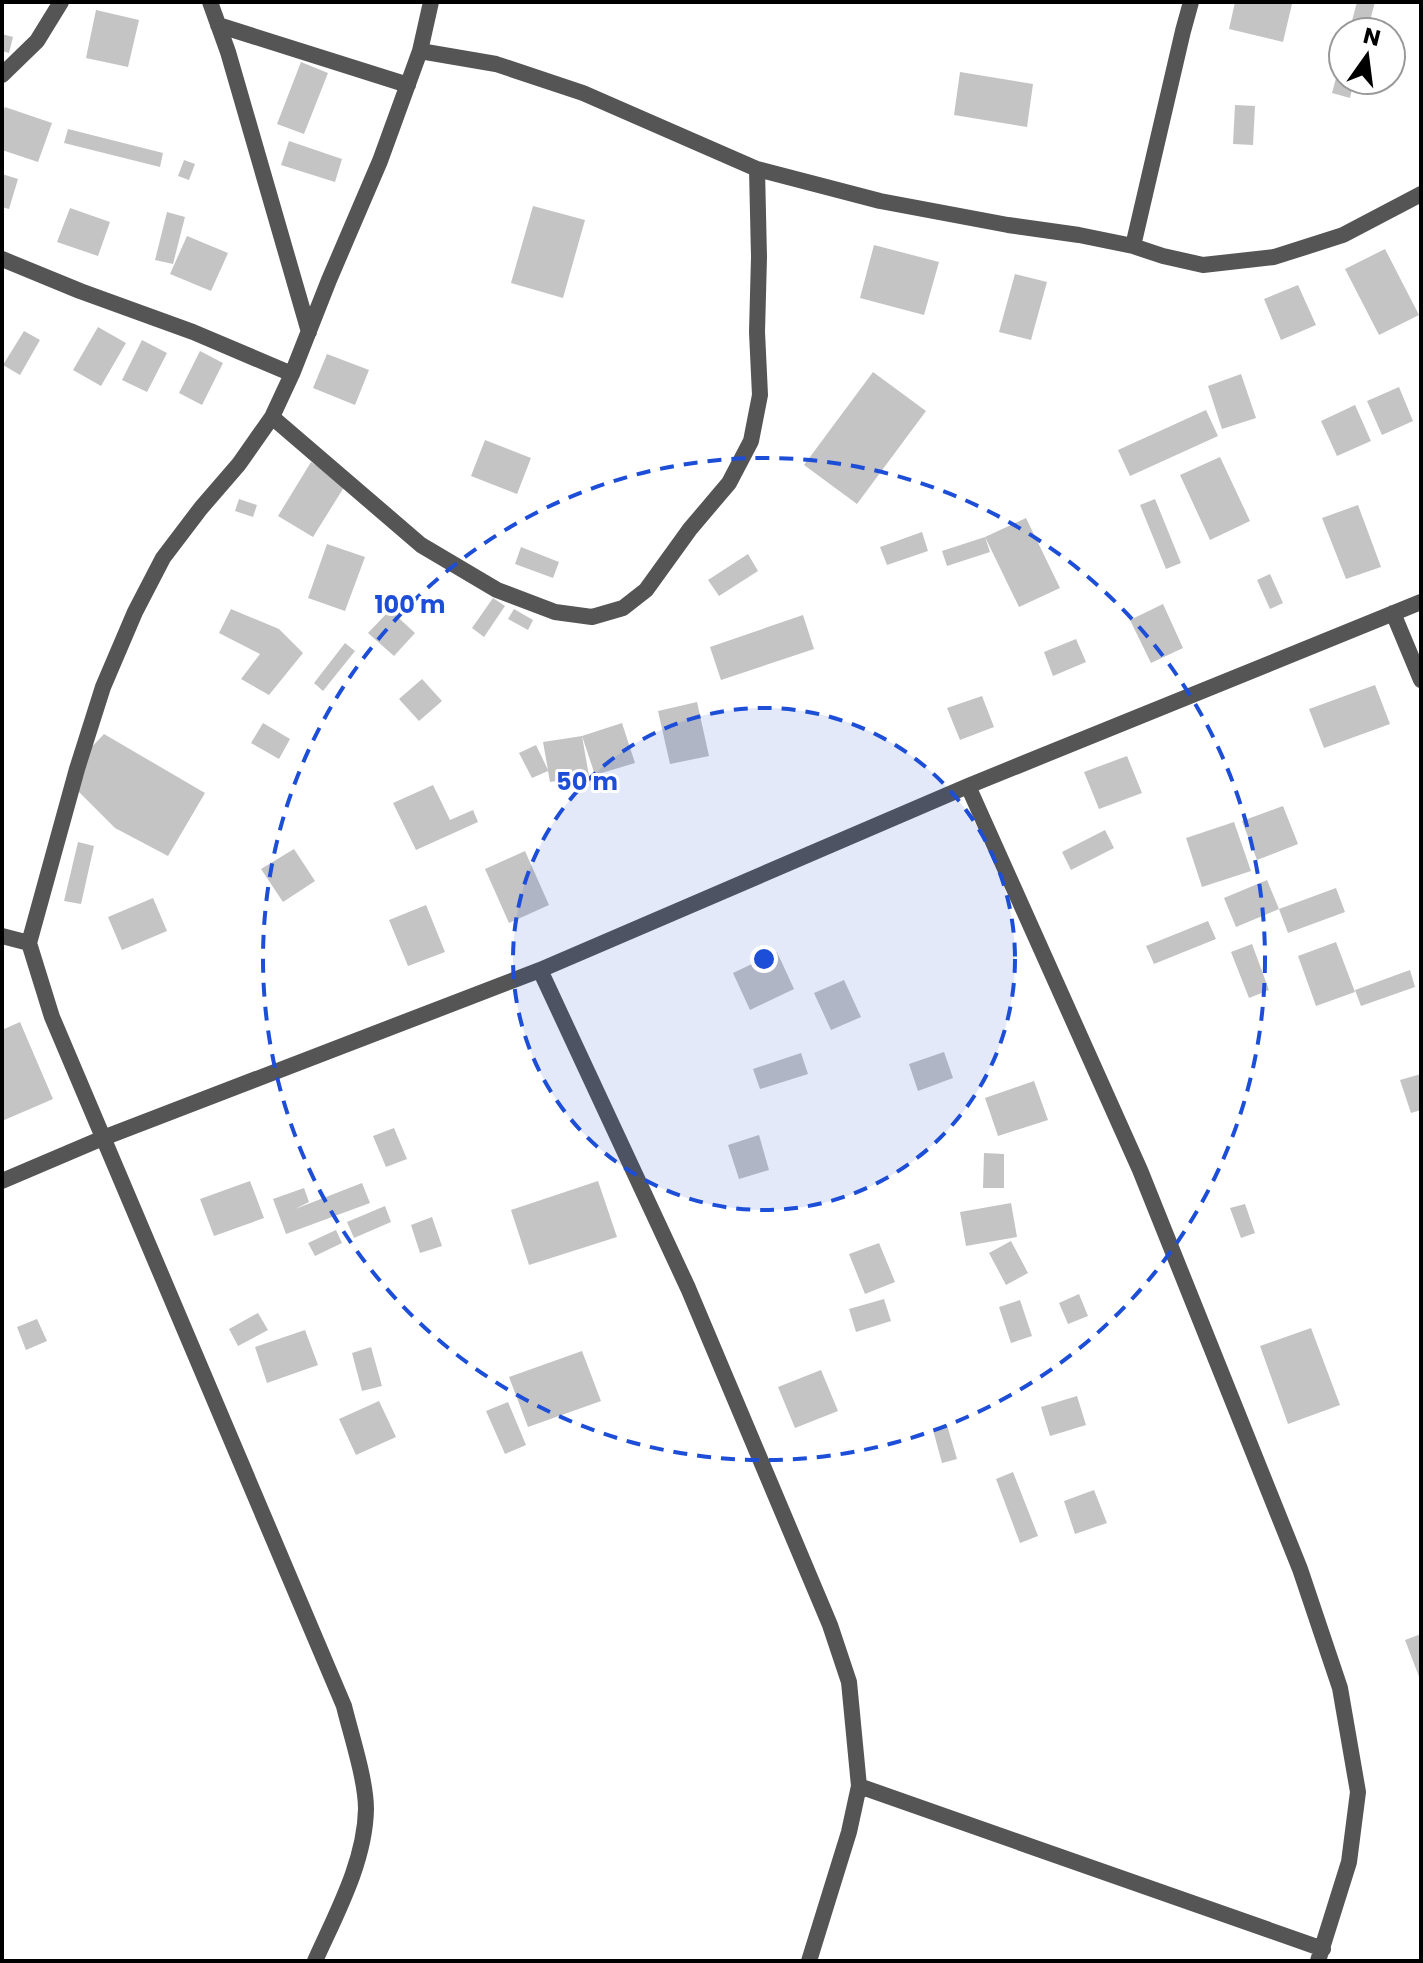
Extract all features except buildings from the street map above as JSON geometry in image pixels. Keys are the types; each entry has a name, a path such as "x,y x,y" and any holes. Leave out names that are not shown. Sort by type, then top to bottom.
{"street":[{"path":"2,75 37,41 61,2"},
{"path":"210,2 309,332"},
{"path":"315,1961 357,1864 366,1808 361,1772 344,1706 52,1017 29,943 98,701 135,612 163,558 239,464 272,417 380,161 420,51 431,2"},
{"path":"1133,246 1191,2"},
{"path":"218,25 408,85"},
{"path":"420,51 496,64 583,93 757,169 880,201 1079,235 1203,265 1274,257 1343,235 1421,194"},
{"path":"272,417 421,545 497,590 555,612 592,617 623,608 646,590 690,529 729,483 751,441 760,395 757,169"},
{"path":"2,259 193,332 292,374"},
{"path":"2,1181 103,1138 540,970 968,786 1421,602"},
{"path":"1393,613 1421,680"},
{"path":"859,1786 1320,1955 1349,1862 1358,1792 1340,1688 1300,1569 1140,1170 968,786"},
{"path":"2,936 29,943"},
{"path":"540,970 688,1288 830,1625 849,1682 859,1786 849,1832 809,1961"}]}
